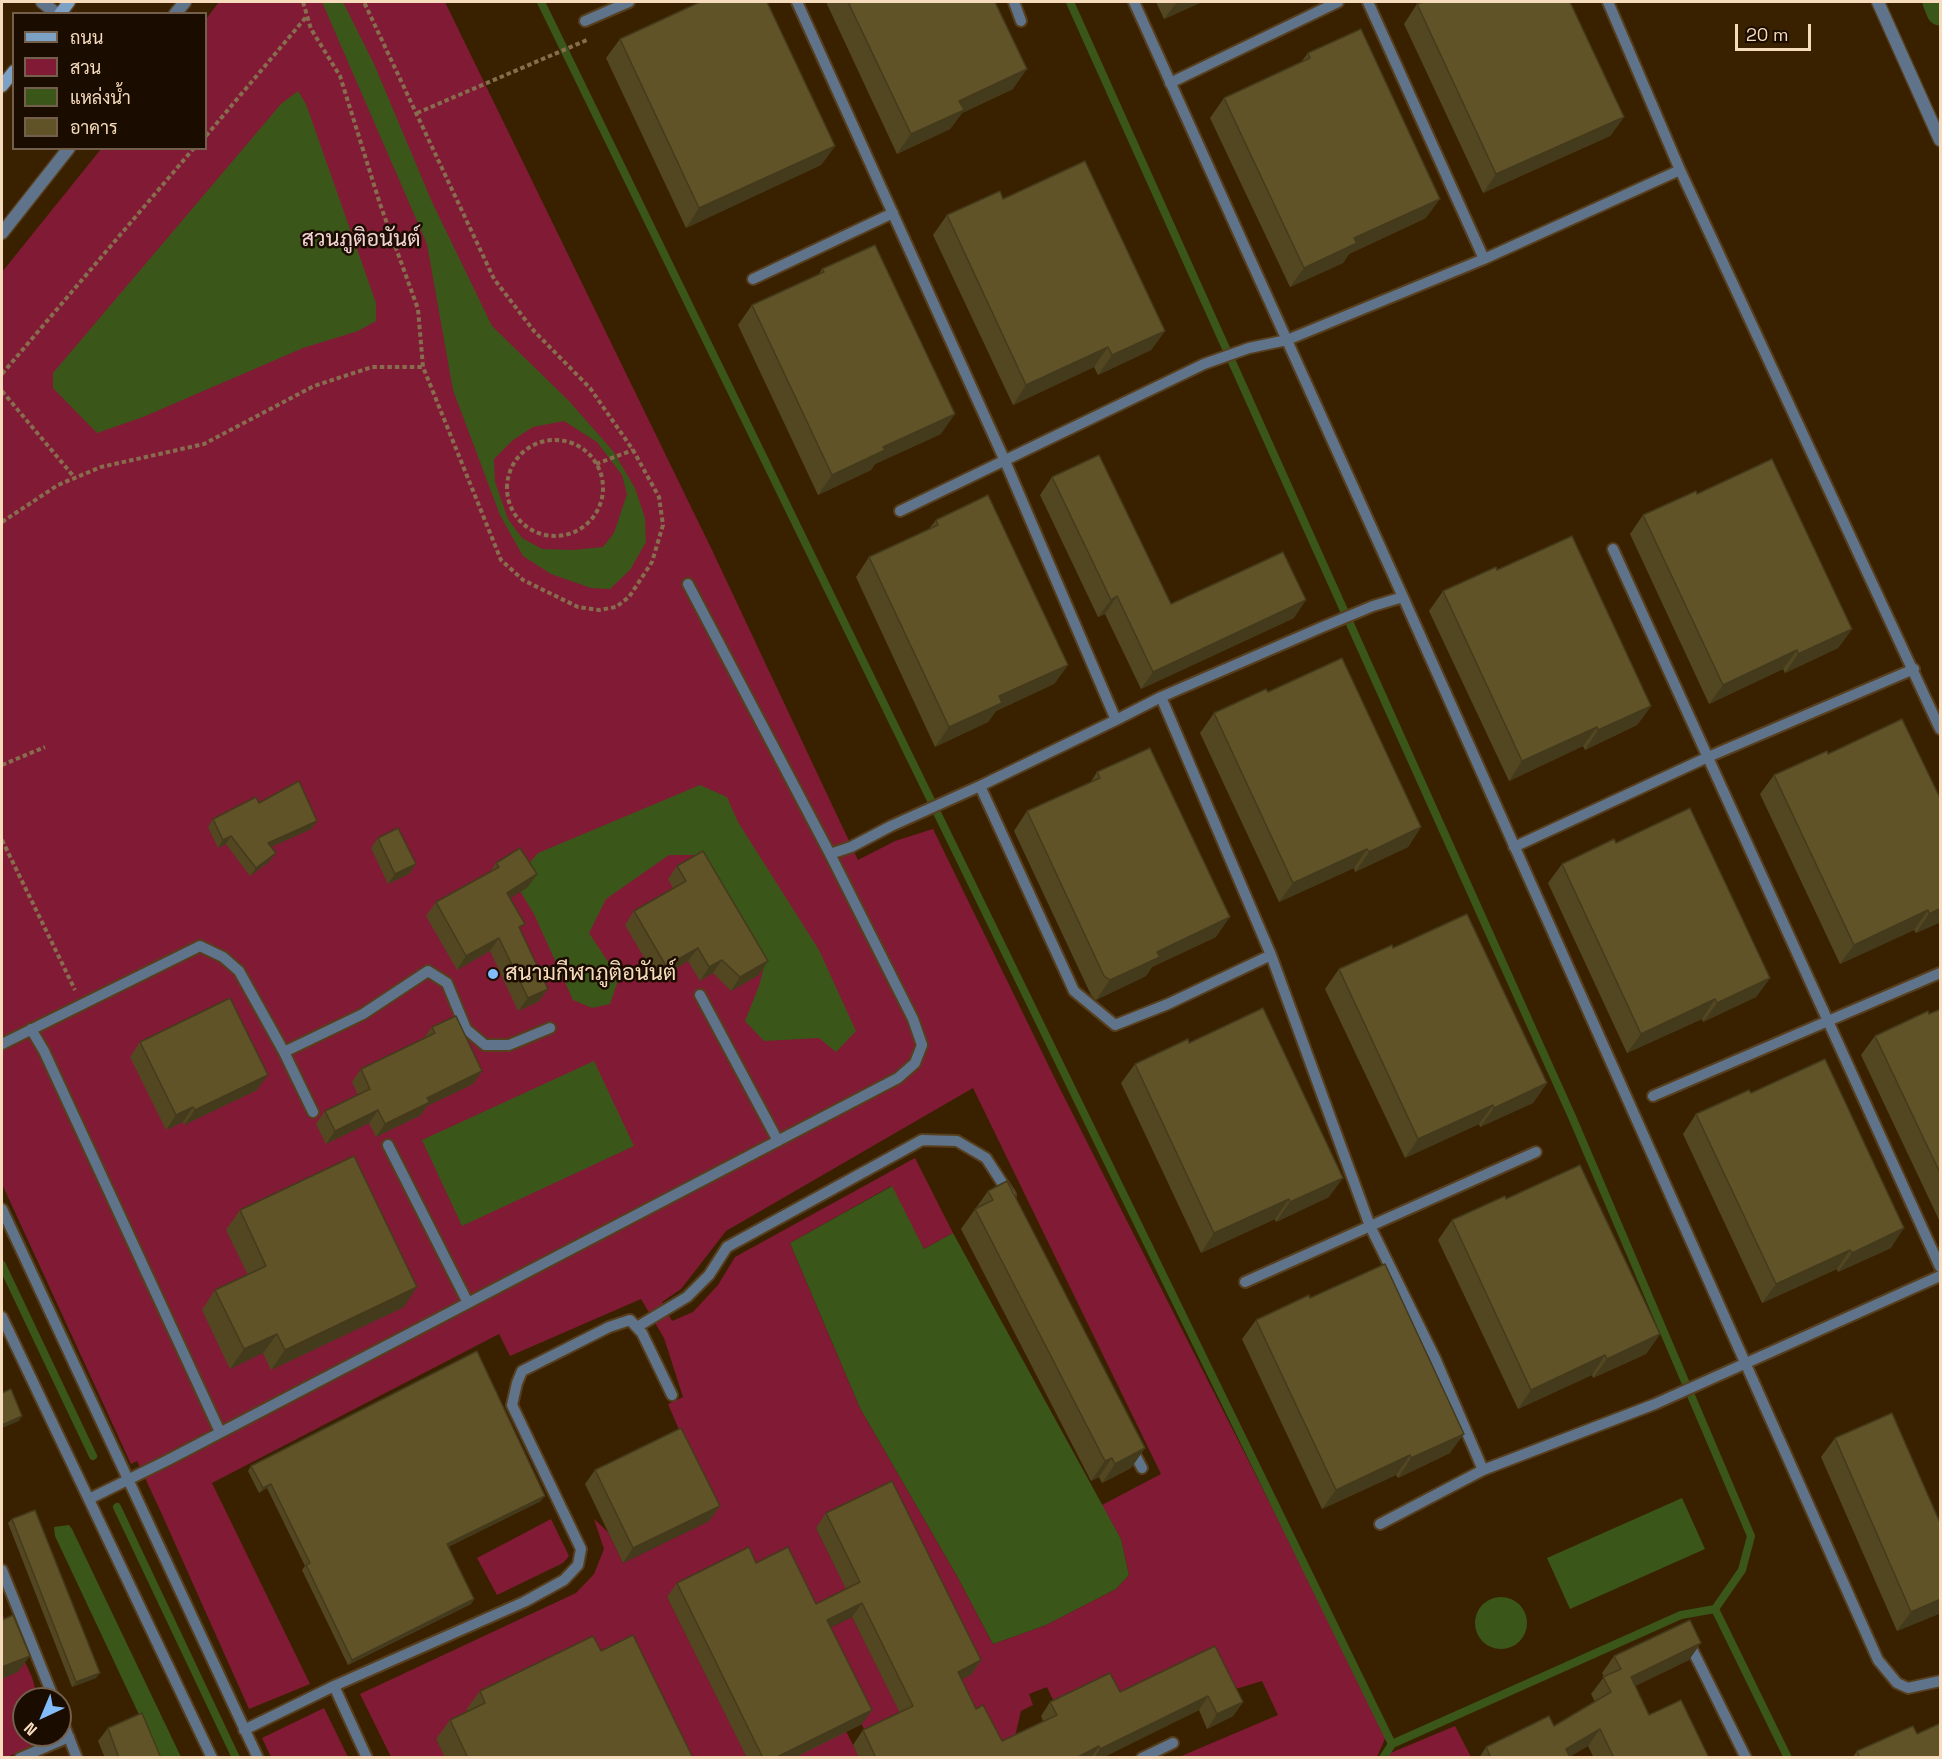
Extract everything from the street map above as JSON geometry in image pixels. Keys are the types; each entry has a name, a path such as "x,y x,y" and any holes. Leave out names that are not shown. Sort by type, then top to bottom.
{"main road":[{"path":"2,86 12,74"}],"street":[{"path":"42,2 55,12"},
{"path":"1878,2 1941,140"},
{"path":"2,233 67,150"}],"lane":[{"path":"585,21 629,2"},
{"path":"797,2 1005,461 1116,720"},
{"path":"1014,2 1021,21"},
{"path":"1134,2 1403,597 1878,1660 1898,1683 1908,1688 1941,1681"},
{"path":"1170,83 1338,2"},
{"path":"1368,2 1484,259"},
{"path":"1608,2 1680,170 1941,729"},
{"path":"900,511 1204,364 1249,348 1287,340 1484,259 1680,170"},
{"path":"753,279 893,213"},
{"path":"1613,549 1941,1267"},
{"path":"89,1499 778,1141 898,1077 915,1063 922,1045 913,1019 830,854 688,584"},
{"path":"830,854 980,786 1161,697 1362,610 1403,597"},
{"path":"1514,847 1708,757 1914,669"},
{"path":"1161,697 1271,955 1370,1226 1435,1358 1483,1470"},
{"path":"980,786 1074,991 1115,1025 1168,1004 1271,955"},
{"path":"2,1044 200,946 224,957 239,971 284,1052 313,1112"},
{"path":"284,1052 363,1014 428,971 447,983 466,1029 485,1046 509,1044 550,1028"},
{"path":"1653,1096 1941,973"},
{"path":"700,995 778,1141"},
{"path":"31,1029 44,1051 220,1432"},
{"path":"637,1327 687,1297 709,1275 727,1246 922,1140 957,1141 986,1158 1004,1184 1014,1205"},
{"path":"388,1145 468,1303"},
{"path":"1245,1282 1536,1152"},
{"path":"2,1209 258,1758"},
{"path":"1380,1524 1483,1470 1714,1379 1941,1276"},
{"path":"2,1317 212,1758"},
{"path":"244,1730 334,1686 524,1602 564,1580 578,1565 581,1549 512,1405 522,1371 609,1327 630,1320 642,1333 672,1395"},
{"path":"1126,1437 1142,1468"},
{"path":"2,1570 49,1687"},
{"path":"1692,1649 1746,1758"},
{"path":"334,1686 367,1758"},
{"path":"1142,1758 1173,1743"},
{"path":"20,1758 46,1747"}],"path":[{"path":"303,2 311,29 340,76 380,204 418,309 423,367 501,560 523,580 578,607 599,610 615,607 629,597 652,562 663,525 659,497 633,450 590,388 534,331 494,279 364,2"},
{"path":"207,135 307,16"},
{"path":"417,113 578,43"},
{"path":"2,374 192,150"},
{"path":"2,522 58,485 101,467 204,444 314,386 372,368 423,367"},
{"path":"2,391 75,478"},
{"path":"558,440 573,444 586,452 596,464 602,478 603,495 598,510 588,523 575,532 560,536 543,535 529,529 517,518 509,504 507,488 510,472 517,458 528,448 543,442 558,440"},
{"path":"596,464 633,450"},
{"path":"2,765 45,747"},
{"path":"2,840 82,1005"}],"green space":[{"name":"สวนภูติอนันต์","path":"219,2 445,2 712,550 858,860 895,841 933,829 1058,1085 1387,1734 1377,1757 1179,1757 1278,1715 1262,1681 1226,1692 1206,1655 1113,1700 1103,1679 1055,1704 1047,1687 1029,1694 1033,1705 1021,1711 1014,1741 980,1757 965,1757 962,1751 984,1738 974,1719 948,1729 935,1703 952,1695 948,1686 971,1674 882,1495 816,1528 850,1596 806,1618 778,1561 756,1572 781,1622 771,1627 739,1561 667,1597 747,1757 670,1757 619,1655 587,1670 579,1655 466,1710 472,1722 436,1739 445,1757 391,1757 360,1694 576,1593 594,1574 604,1549 594,1519 608,1532 623,1563 709,1521 671,1443 680,1432 668,1404 683,1397 664,1338 641,1299 510,1356 499,1334 212,1483 310,1684 249,1709 137,1461 131,1464 2,1184 2,272 100,150 207,150 207,18","holes":["973,1088 1161,1474 1102,1505 1121,1539 1129,1575 1116,1589 1046,1625 993,1644 957,1576 860,1408 790,1243 891,1186 924,1249 953,1233 915,1158 735,1257 718,1285 693,1312 672,1321 662,1302 681,1289 726,1231"]},
{"path":"551,1519 569,1556 563,1563 497,1595 477,1558"},
{"path":"2,1613 35,1687 12,1687 12,1747 33,1747 2,1757"},
{"path":"852,1617 899,1710 930,1694 935,1703 868,1737 817,1634"},
{"path":"807,1653 859,1757 794,1757"},
{"path":"324,1708 348,1757 271,1757 262,1738"},
{"path":"1455,1726 1471,1757 1381,1757"}],"water":[{"path":"322,2 343,2 374,64 432,202 492,326 569,401 613,451 635,488 645,518 646,542 630,570 610,589 591,588 551,574 523,556 500,515 453,390 427,244","holes":["564,421 597,442 622,475 627,494 614,533 603,547 573,550 542,549 522,538 508,519 495,482 494,459 513,440 533,427"]},
{"path":"298,91 306,104 376,303 376,321 358,331 303,348 143,417 97,433 53,388 53,373 281,104"},
{"path":"700,785 727,797 738,822 819,950 856,1031 836,1052 819,1038 764,1041 745,1021 759,986 766,959 739,911 696,855 669,855 606,899 589,933 619,978 610,1004 592,1008 573,1000 534,914 514,881 538,853"},
{"path":"594,1061 634,1146 462,1226 422,1140"},
{"path":"892,1186 924,1249 953,1233 1121,1539 1129,1575 1116,1589 1046,1625 993,1644 957,1576 860,1408 790,1243"},
{"path":"1682,1498 1705,1549 1570,1609 1547,1558"},
{"path":"69,1525 181,1757 159,1757 55,1536 54,1527"},
{"path":"1501,1597 1511,1599 1519,1605 1525,1613 1527,1623 1525,1633 1519,1641 1511,1647 1501,1649 1491,1647 1483,1641 1477,1633 1475,1623 1477,1613 1483,1605 1491,1599"}],"building":[{"path":"700,2 767,2 835,146 699,208 620,39"},
{"path":"848,2 995,2 1027,69 959,101 964,110 911,134"},
{"path":"1423,2 1570,2 1624,117 1496,174 1417,4"},
{"path":"1361,29 1440,199 1354,238 1357,243 1304,268 1224,98 1310,58 1308,53"},
{"path":"1085,161 1165,331 1112,355 1108,347 1026,385 947,215 1000,191 1003,199"},
{"path":"875,245 955,414 883,447 885,450 832,475 752,305 824,272 822,269"},
{"path":"1099,455 1171,604 1283,552 1306,600 1153,672 1117,596 1111,600 1052,477"},
{"path":"1772,459 1852,629 1798,654 1797,650 1723,685 1643,515 1696,491 1697,494"},
{"path":"988,495 1068,665 999,696 1002,703 949,727 869,557 938,525 936,520"},
{"path":"1572,536 1651,706 1598,730 1597,727 1522,761 1443,591 1496,567 1497,570"},
{"path":"1342,658 1421,827 1369,852 1367,849 1293,883 1214,713 1266,689 1268,692"},
{"path":"1902,719 1941,800 1941,908 1929,914 1928,910 1854,945 1774,775 1827,751 1828,754"},
{"path":"1150,748 1230,917 1157,952 1160,957 1110,980 1104,976 1027,811 1100,778 1097,772"},
{"path":"299,781 317,821 268,843 276,853 256,868 231,836 223,840 213,819 256,797 259,803"},
{"path":"1690,808 1770,978 1717,1003 1715,999 1641,1034 1562,864 1614,839 1616,843"},
{"path":"398,828 416,864 395,874 378,838"},
{"path":"520,848 537,874 507,893 525,924 519,927 548,989 528,998 499,938 466,956 436,902 499,867 496,863"},
{"path":"703,851 768,961 740,977 722,960 709,967 698,948 666,966 634,911 686,881 677,866"},
{"path":"1467,914 1547,1083 1494,1108 1493,1105 1418,1139 1339,969 1392,945 1393,948"},
{"path":"230,998 268,1075 195,1110 193,1107 176,1115 140,1042"},
{"path":"1263,1008 1343,1178 1290,1202 1289,1199 1214,1233 1135,1064 1188,1039 1189,1043"},
{"path":"1941,1009 1941,1175 1875,1036 1928,1011 1929,1014"},
{"path":"456,1016 482,1071 427,1098 430,1102 385,1124 378,1110 335,1131 325,1111 370,1089 361,1069 435,1033 432,1027"},
{"path":"1825,1059 1904,1228 1852,1253 1850,1250 1776,1284 1696,1114 1749,1090 1751,1093"},
{"path":"354,1156 417,1287 285,1350 277,1334 244,1349 215,1290 266,1266 240,1210"},
{"path":"1580,1165 1660,1334 1607,1359 1605,1355 1531,1390 1452,1220 1505,1196 1506,1199"},
{"path":"1007,1181 1145,1448 1115,1464 1112,1458 1105,1461 975,1209 993,1200 988,1191"},
{"path":"1385,1264 1464,1434 1411,1458 1410,1455 1336,1490 1256,1320 1309,1295 1310,1298"},
{"path":"477,1351 545,1496 447,1544 474,1599 352,1660 306,1565 310,1563 271,1484 263,1488 251,1466"},
{"path":"11,1389 22,1416 2,1425 2,1393"},
{"path":"1892,1413 1941,1525 1941,1599 1911,1612 1835,1438"},
{"path":"681,1428 720,1506 633,1548 595,1470"},
{"path":"892,1481 981,1660 958,1672 976,1709 983,1705 1002,1741 1057,1715 1050,1702 1110,1673 1120,1692 1215,1646 1243,1702 1217,1714 1208,1696 1100,1749 1099,1746 1076,1758 876,1758 863,1730 913,1706 862,1603 827,1620 872,1710 775,1758 763,1758 677,1583 749,1547 756,1563 788,1547 816,1604 860,1582 826,1513"},
{"path":"35,1510 100,1673 76,1682 12,1519"},
{"path":"13,1615 30,1656 2,1667 2,1620"},
{"path":"1690,1620 1701,1643 1631,1677 1649,1715 1681,1700 1709,1758 1614,1758 1600,1729 1566,1749 1570,1758 1491,1758 1486,1747 1549,1716 1554,1726 1611,1692 1603,1677 1621,1669 1614,1656"},
{"path":"633,1635 693,1758 468,1758 450,1720 485,1703 480,1691 593,1636 601,1651"},
{"path":"142,1713 161,1758 119,1758 108,1728"},
{"path":"1941,1723 1941,1758 1860,1758 1857,1751 1913,1726 1917,1734"}],"waterway":[{"path":"541,2 1392,1744 1383,1758"},
{"path":"1070,2 1573,1119 1751,1536 1742,1570 1715,1609 1788,1758"},
{"path":"1936,2 1940,12"},
{"path":"2,1265 93,1456"},
{"path":"117,1507 236,1758"},
{"path":"1392,1744 1681,1615 1715,1609"}],"place":[{"name":"สนามกีฬาภูติอนันต์","path":"493,974"}]}
